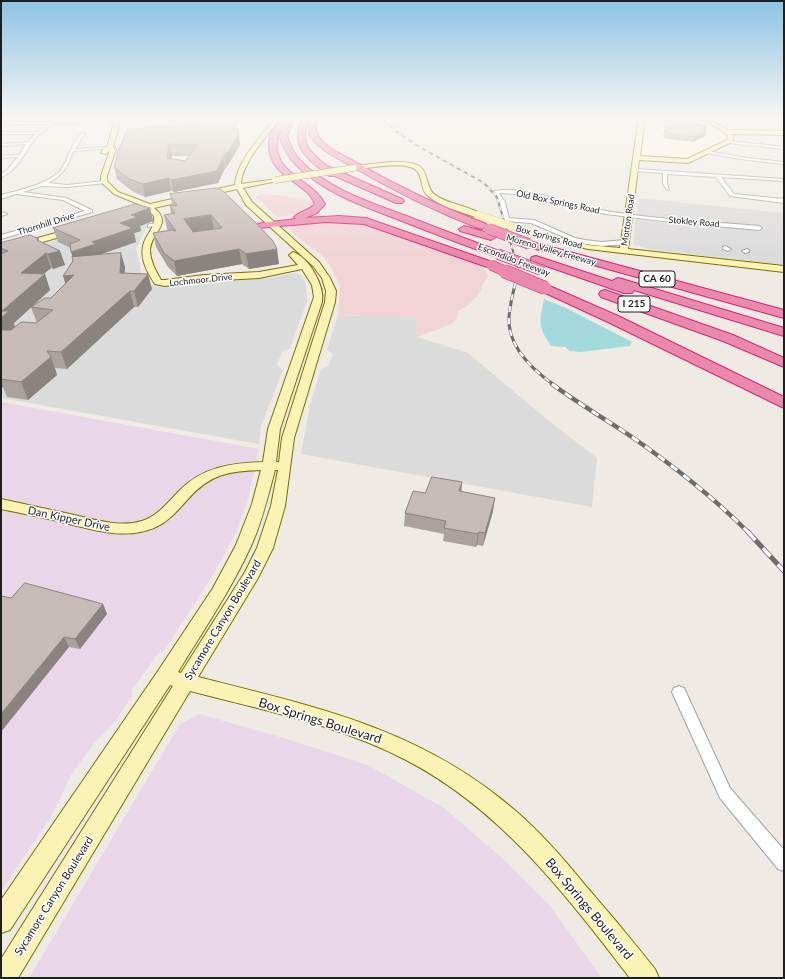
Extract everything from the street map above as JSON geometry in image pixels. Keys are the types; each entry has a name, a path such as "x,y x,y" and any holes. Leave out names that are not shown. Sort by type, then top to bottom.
{"highway":[{"path":"269,224 310,213 319,208 320,204 317,197 283,171 277,163"},
{"name":"Escondido Freeway","path":"299,163 304,168 336,188 391,214 493,240 784,320"},
{"path":"316,163 321,168 335,177 370,196 417,215 784,332"},
{"path":"318,163 352,186 414,212"},
{"path":"350,163 493,240"},
{"path":"304,168 307,177 344,200 463,254"},
{"path":"325,168 396,200 493,240"},
{"path":"269,224 328,218 366,220 463,254 545,288 613,319 784,403"},
{"name":"Escondido Freeway","path":"450,224 493,240"},
{"path":"534,252 784,340"},
{"name":"Escondido Freeway","path":"534,252 784,363"},
{"name":"Moreno Valley Freeway","path":"534,252 784,314"},
{"path":"728,338 784,357"},
{"path":"737,379 784,406"}],"street":[{"path":"1,176 11,171 16,163"},
{"path":"1,197 16,193 52,179 63,171 67,163"},
{"path":"40,184 67,186 99,181 104,176 108,163"},
{"path":"233,196 233,191 238,186 237,183 239,173 246,163"},
{"name":"Morton Road","path":"624,247 637,163"},
{"name":"Box Springs Road","path":"358,168 388,164 406,165 417,168 421,172 424,188 430,194 448,204 478,215 534,252 573,244 624,247 784,269"},
{"path":"136,211 238,186 358,168"},
{"path":"636,170 780,181"},
{"path":"1,171 11,171"},
{"path":"665,172 665,184 667,189"},
{"path":"718,176 724,187 732,195 784,201"},
{"path":"99,181 102,190 115,198 147,208"},
{"name":"Sycamore Canyon Boulevard","path":"4,978 252,574 265,548 278,506 288,438 325,322 331,291 326,278 316,264 269,224 249,203 238,186"},
{"name":"Old Box Springs Road","path":"624,247 573,239 532,221 507,220 502,202 496,192 517,192 590,210 628,215"},
{"name":"Thornhill Drive","path":"1,236 90,211 64,200 16,193"},
{"name":"Lochmoor Drive","path":"147,208 158,215 159,218 153,225 146,248 147,259 158,282 164,283 204,278 259,275 305,266"},
{"name":"Sycamore Canyon Boulevard","path":"1,921 165,677 219,592 244,544 257,512 269,466 274,430 317,304 318,291 315,281 305,266 286,249 269,224 244,209"},
{"name":"Stokley Road","path":"628,215 759,228"},
{"path":"1,251 84,227"},
{"name":"Dan Kipper Drive","path":"1,504 114,529 133,528 149,524 163,517 170,512 197,481 209,475 224,469 285,466"},
{"name":"Box Springs Boulevard","path":"165,677 361,731 392,743 450,775 476,792 502,812 544,854 646,978"},
{"path":"679,692 725,793 784,863"}],"shaded area":[{"path":"266,194 312,200 313,203 309,209 303,212 278,217 255,197"},
{"path":"638,198 783,213 784,265 648,249 633,244"},
{"path":"150,213 153,216 136,248 143,282 147,285 157,286 199,281 269,278 295,273 300,274 306,284 307,301 290,348 282,352 277,365 283,370 261,426 259,444 1,398 1,252 31,248 52,241 58,237"},
{"path":"336,221 364,224 437,248 484,268 488,277 479,294 466,307 458,311 457,318 451,324 417,337 418,317 338,315 340,286 331,267 325,258 300,239 289,227 290,225"},
{"path":"362,314 418,317 417,337 468,353 544,417 597,458 592,507 301,454 310,405 321,369 328,366 333,354 327,350 338,315 360,316"},
{"path":"1,402 259,449 247,503 237,531 214,573 166,648 156,656 132,690 132,696 114,723 94,743 71,775 51,817 1,891"},
{"path":"199,714 290,740 368,765 444,808 503,859 550,906 602,978 29,978 180,724"}],"water":[{"path":"544,299 566,308 632,342 630,346 581,352 570,351 565,347 551,346 544,334 541,324"}],"building":[{"path":"115,163 220,163 217,171 171,180 169,178 143,184 129,179 114,167"},
{"path":"217,188 222,190 273,241 277,249 246,254 239,249 174,261 164,253 153,233 172,230 176,231 164,215 175,213 170,206 177,205 170,194","holes":["211,215 222,228 193,232 184,219"]},
{"path":"136,204 150,208 131,215 138,217 120,223 133,228 92,242 96,244 71,252 70,244 80,240 53,228"},
{"path":"30,235 60,251 48,254 46,253 21,273 45,274 2,311 9,311 1,318 1,254 8,251 1,248 1,243"},
{"path":"121,253 120,273 148,274 134,291 130,291 61,352 47,351 51,357 21,382 1,379 1,330 11,330 21,322 36,323 53,310 31,307 45,298 51,298 74,275 63,276 73,261 72,257"},
{"path":"432,477 462,482 459,491 495,498 485,533 479,532 478,534 444,528 446,521 405,513 413,491 425,493"},
{"path":"25,583 103,604 75,639 64,637 1,714 1,596 11,598"}],"railway":[{"path":"448,163 484,183 497,197 518,268 517,272"},
{"path":"518,271 511,300 509,317 509,328 512,338 530,365 554,385"},
{"path":"552,384 659,456 705,493 748,532"},
{"path":"748,532 784,571"}]}
